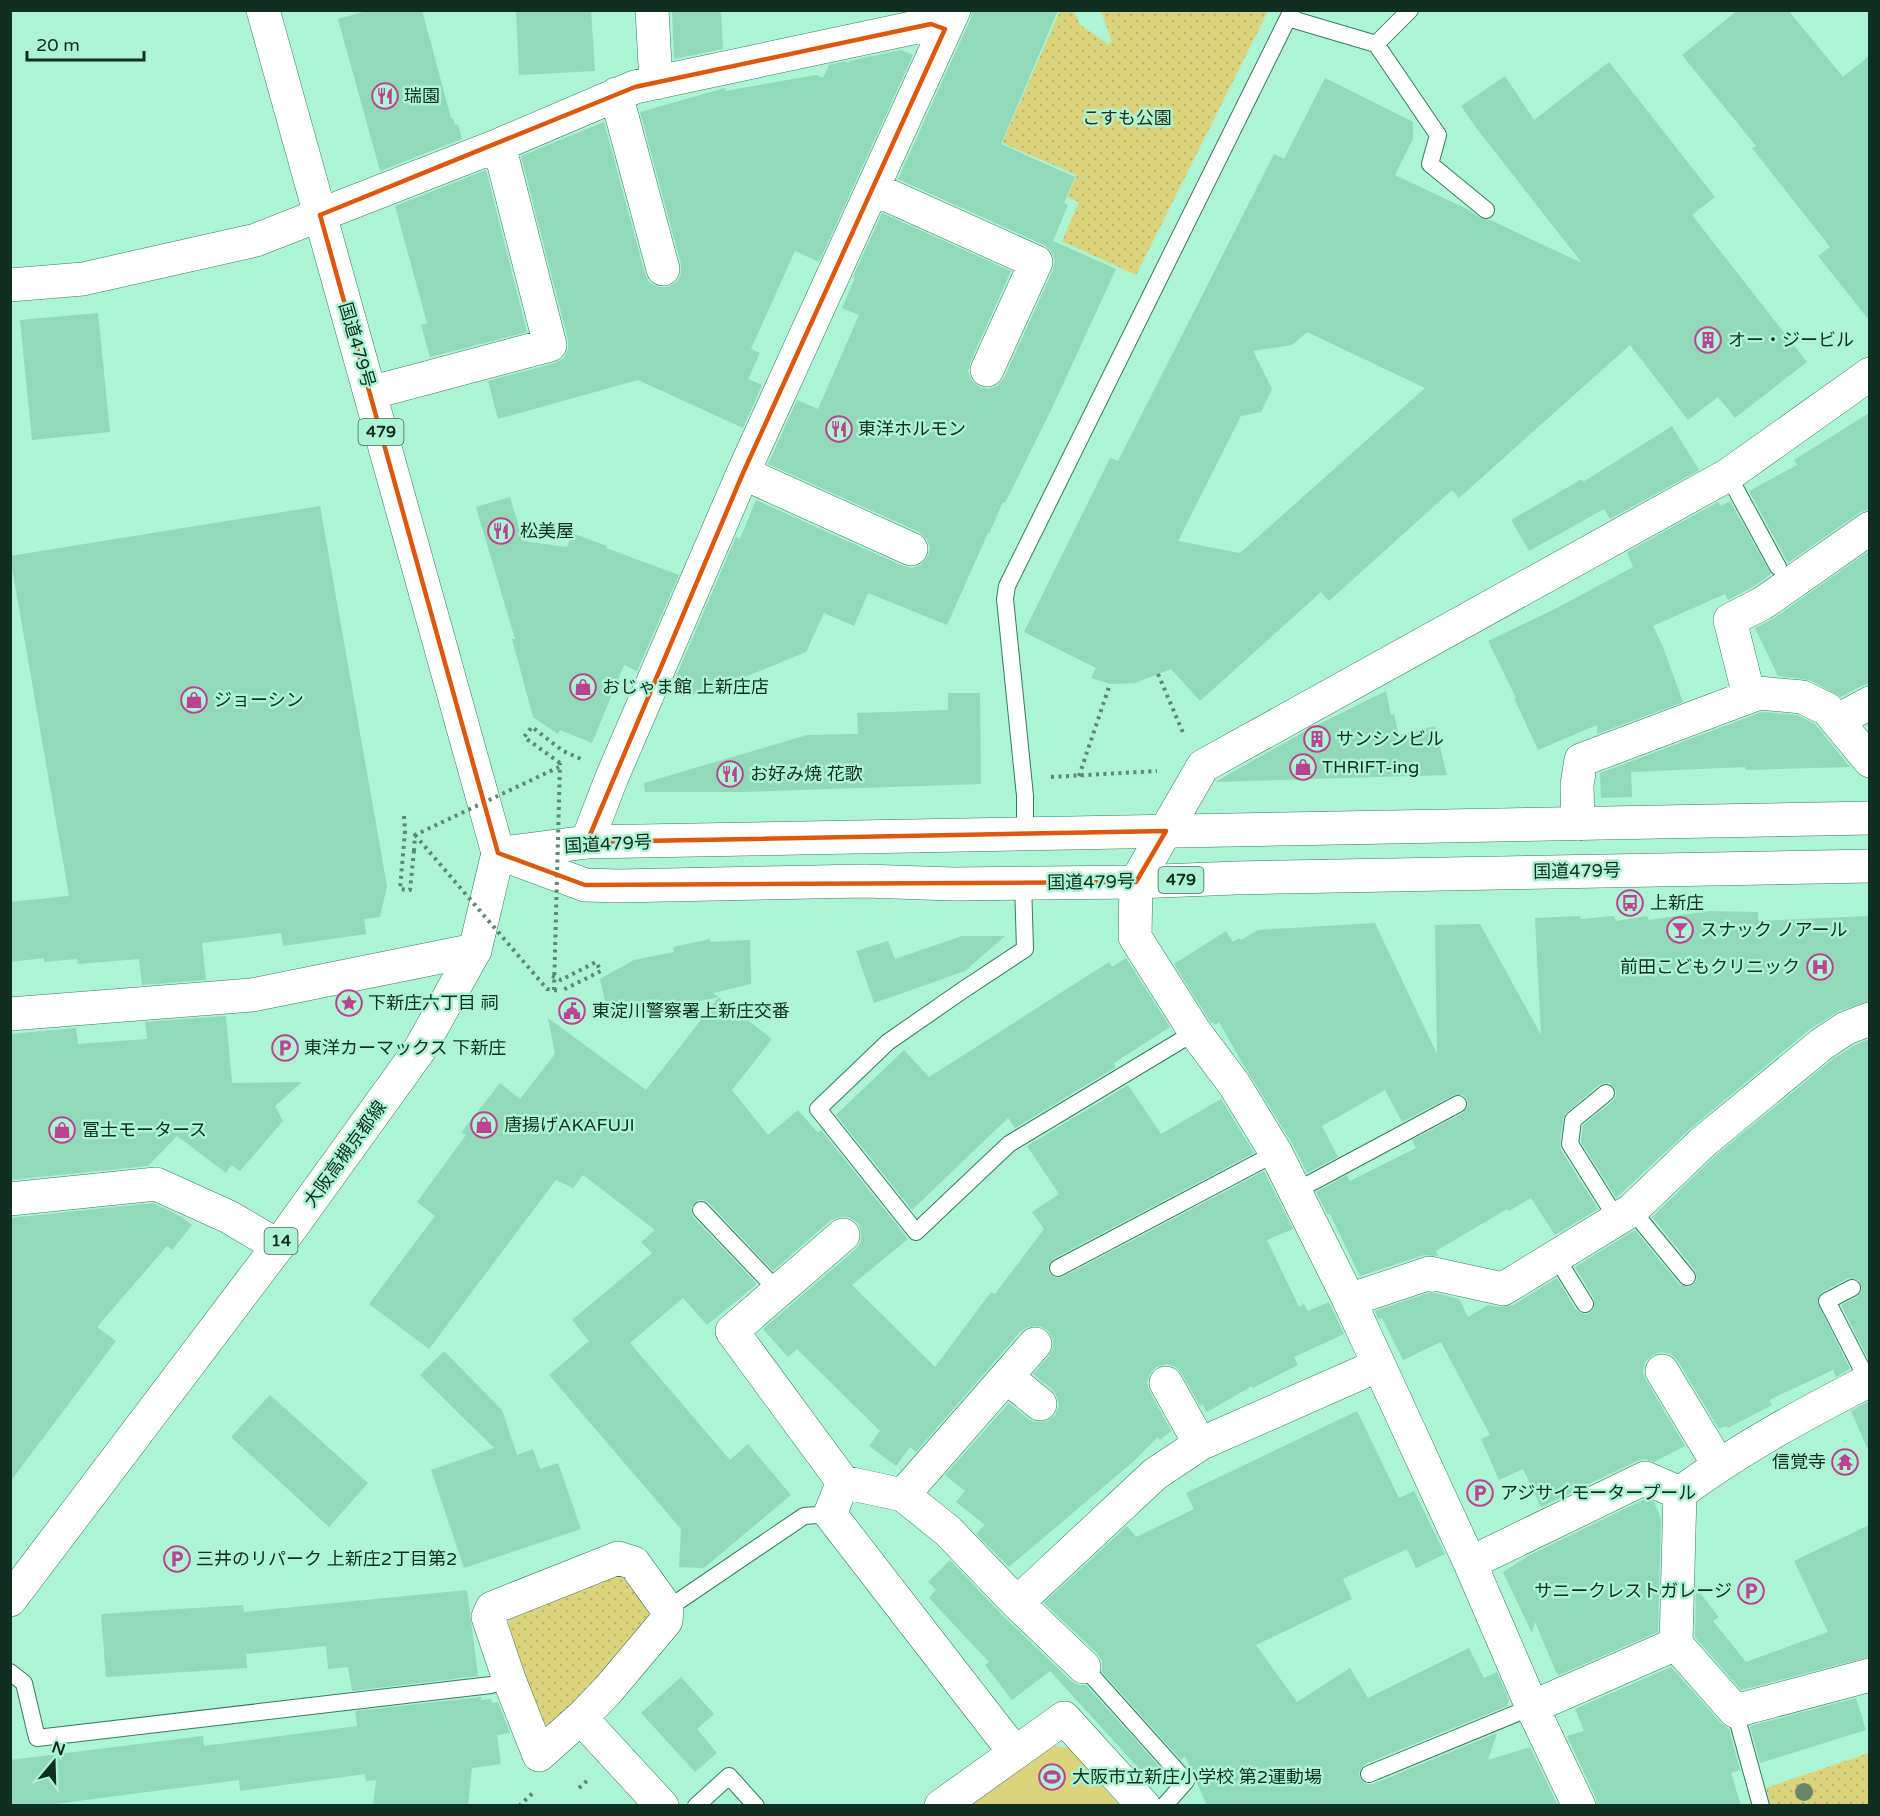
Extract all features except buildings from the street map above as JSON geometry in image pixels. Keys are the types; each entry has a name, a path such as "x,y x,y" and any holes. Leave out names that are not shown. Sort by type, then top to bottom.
{"main road":[{"name":"国道479号","path":"263,10 498,853"},
{"path":"652,10 656,83"},
{"path":"10,285 82,279 256,240 499,145 616,94 656,83 950,20"},
{"path":"587,842 612,777 742,473 950,20"},
{"path":"616,94 663,269"},
{"path":"370,393 550,345 499,145"},
{"path":"874,189 1036,262 987,370"},
{"path":"1579,1806 1532,1707 1470,1563 1349,1300 1276,1153 1234,1084 1195,1032 1135,937 1136,882 1203,766 1728,475 1869,374"},
{"path":"742,473 910,549"},
{"path":"1749,696 1730,620 1763,603 1869,528"},
{"path":"1578,824 1577,785 1581,760 1759,693 1802,697 1827,709 1869,760"},
{"path":"1838,720 1869,703"},
{"name":"国道479号","path":"498,853 587,842 1869,818"},
{"name":"国道479号","path":"498,853 585,885 685,886 865,881 953,884 1136,882 1869,866"},
{"name":"大阪高槻京都線","path":"10,1600 278,1246 420,1049 475,950 498,853"},
{"path":"10,1014 252,995 475,950"},
{"path":"1349,1300 1430,1273 1503,1289 1625,1215 1703,1142 1822,1044 1846,1028 1869,1019"},
{"path":"10,1199 156,1184 229,1217 278,1246"},
{"path":"843,1235 732,1331 843,1482 903,1495 948,1532 1017,1604 1084,1667"},
{"path":"903,1495 1035,1344"},
{"path":"1017,1604 1155,1474 1200,1444 1379,1365"},
{"path":"1662,1371 1718,1464"},
{"path":"1007,1377 1040,1404"},
{"path":"1680,1492 1718,1464 1823,1403 1869,1380"},
{"path":"1166,1383 1200,1444"},
{"path":"1470,1563 1645,1478 1680,1492"},
{"path":"843,1482 830,1514 1015,1753"},
{"path":"1680,1492 1676,1644 1735,1711 1869,1677"},
{"path":"618,1558 634,1563 668,1609 666,1621 608,1690 581,1718 539,1755 509,1680 488,1617 492,1608 618,1558"},
{"path":"1532,1707 1676,1644"},
{"path":"581,1718 662,1806"},
{"path":"941,1806 1064,1718 1144,1806"}],"lane":[{"path":"1376,44 1410,10"},
{"path":"1025,835 1023,777 1005,599 1008,586 1290,14 1376,44 1438,135 1430,164 1486,210"},
{"path":"1728,475 1778,567"},
{"path":"1023,883 1025,949 888,1042 818,1109 916,1232 1009,1144 1195,1032"},
{"path":"1606,1093 1573,1120 1570,1144 1625,1215 1687,1277"},
{"path":"1294,1192 1458,1104"},
{"path":"1058,1268 1276,1153"},
{"path":"701,1210 778,1292"},
{"path":"1556,1257 1585,1304"},
{"path":"1852,1288 1827,1301 1869,1380"},
{"path":"668,1609 804,1516 830,1514"},
{"path":"1084,1667 1186,1781 1164,1806"},
{"path":"10,1672 24,1683 37,1738 491,1685 509,1680"},
{"path":"1369,1774 1532,1707"},
{"path":"1735,1711 1761,1806"},
{"path":"696,1806 729,1776 756,1806"}],"path":[{"path":"1158,674 1188,744"},
{"path":"1079,776 1110,684"},
{"path":"554,990 560,763 524,737 531,727 563,751"},
{"path":"415,835 559,767"},
{"path":"1023,777 1166,770"},
{"path":"404,816 400,889 410,890 415,835"},
{"path":"415,835 547,989 561,991 601,971 596,962 561,980 552,976"}],"highlighted area":[{"path":"931,24 945,29 743,473 587,842 1166,831 1136,882 585,885 498,853 320,215 635,87"}],"green space":[{"name":"こすも公園","path":"1060,11 1074,11 1080,25 1108,44 1112,42 1101,11 1268,11 1136,275 1062,241 1079,202 1067,197 1077,175 1002,143"},
{"path":"619,1567 658,1609 558,1726 540,1723 506,1630 513,1611"},
{"name":"大阪市立新庄小学校 第2運動場","path":"1052,1745 1070,1749 1119,1805 970,1806"},
{"path":"1869,1753 1869,1805 1771,1805 1766,1788"}],"place":[{"name":"瑞園","path":"385,96"},
{"name":"オー・ジービル","path":"1708,340"},
{"name":"東洋ホルモン","path":"839,429"},
{"name":"松美屋","path":"501,531"},
{"name":"おじゃま館 上新庄店","path":"583,687"},
{"name":"ジョーシン","path":"194,700"},
{"name":"サンシンビル","path":"1317,739"},
{"name":"THRIFT-ing","path":"1303,767"},
{"name":"お好み焼 花歌","path":"730,774"},
{"name":"上新庄","path":"1630,903"},
{"name":"スナック ノアール","path":"1680,930"},
{"name":"前田こどもクリニック","path":"1820,967"},
{"name":"下新庄六丁目 祠","path":"349,1003"},
{"name":"東淀川警察署上新庄交番","path":"572,1011"},
{"name":"東洋カーマックス 下新庄","path":"285,1048"},
{"name":"唐揚げAKAFUJI","path":"484,1125"},
{"name":"冨士モータース","path":"62,1130"},
{"name":"信覚寺","path":"1845,1462"},
{"name":"アジサイモータープール","path":"1480,1493"},
{"name":"三井のリパーク 上新庄2丁目第2","path":"177,1559"},
{"name":"サニークレストガレージ","path":"1751,1591"},
{"name":"大阪市立新庄小学校 第2運動場","path":"1052,1777"}]}
